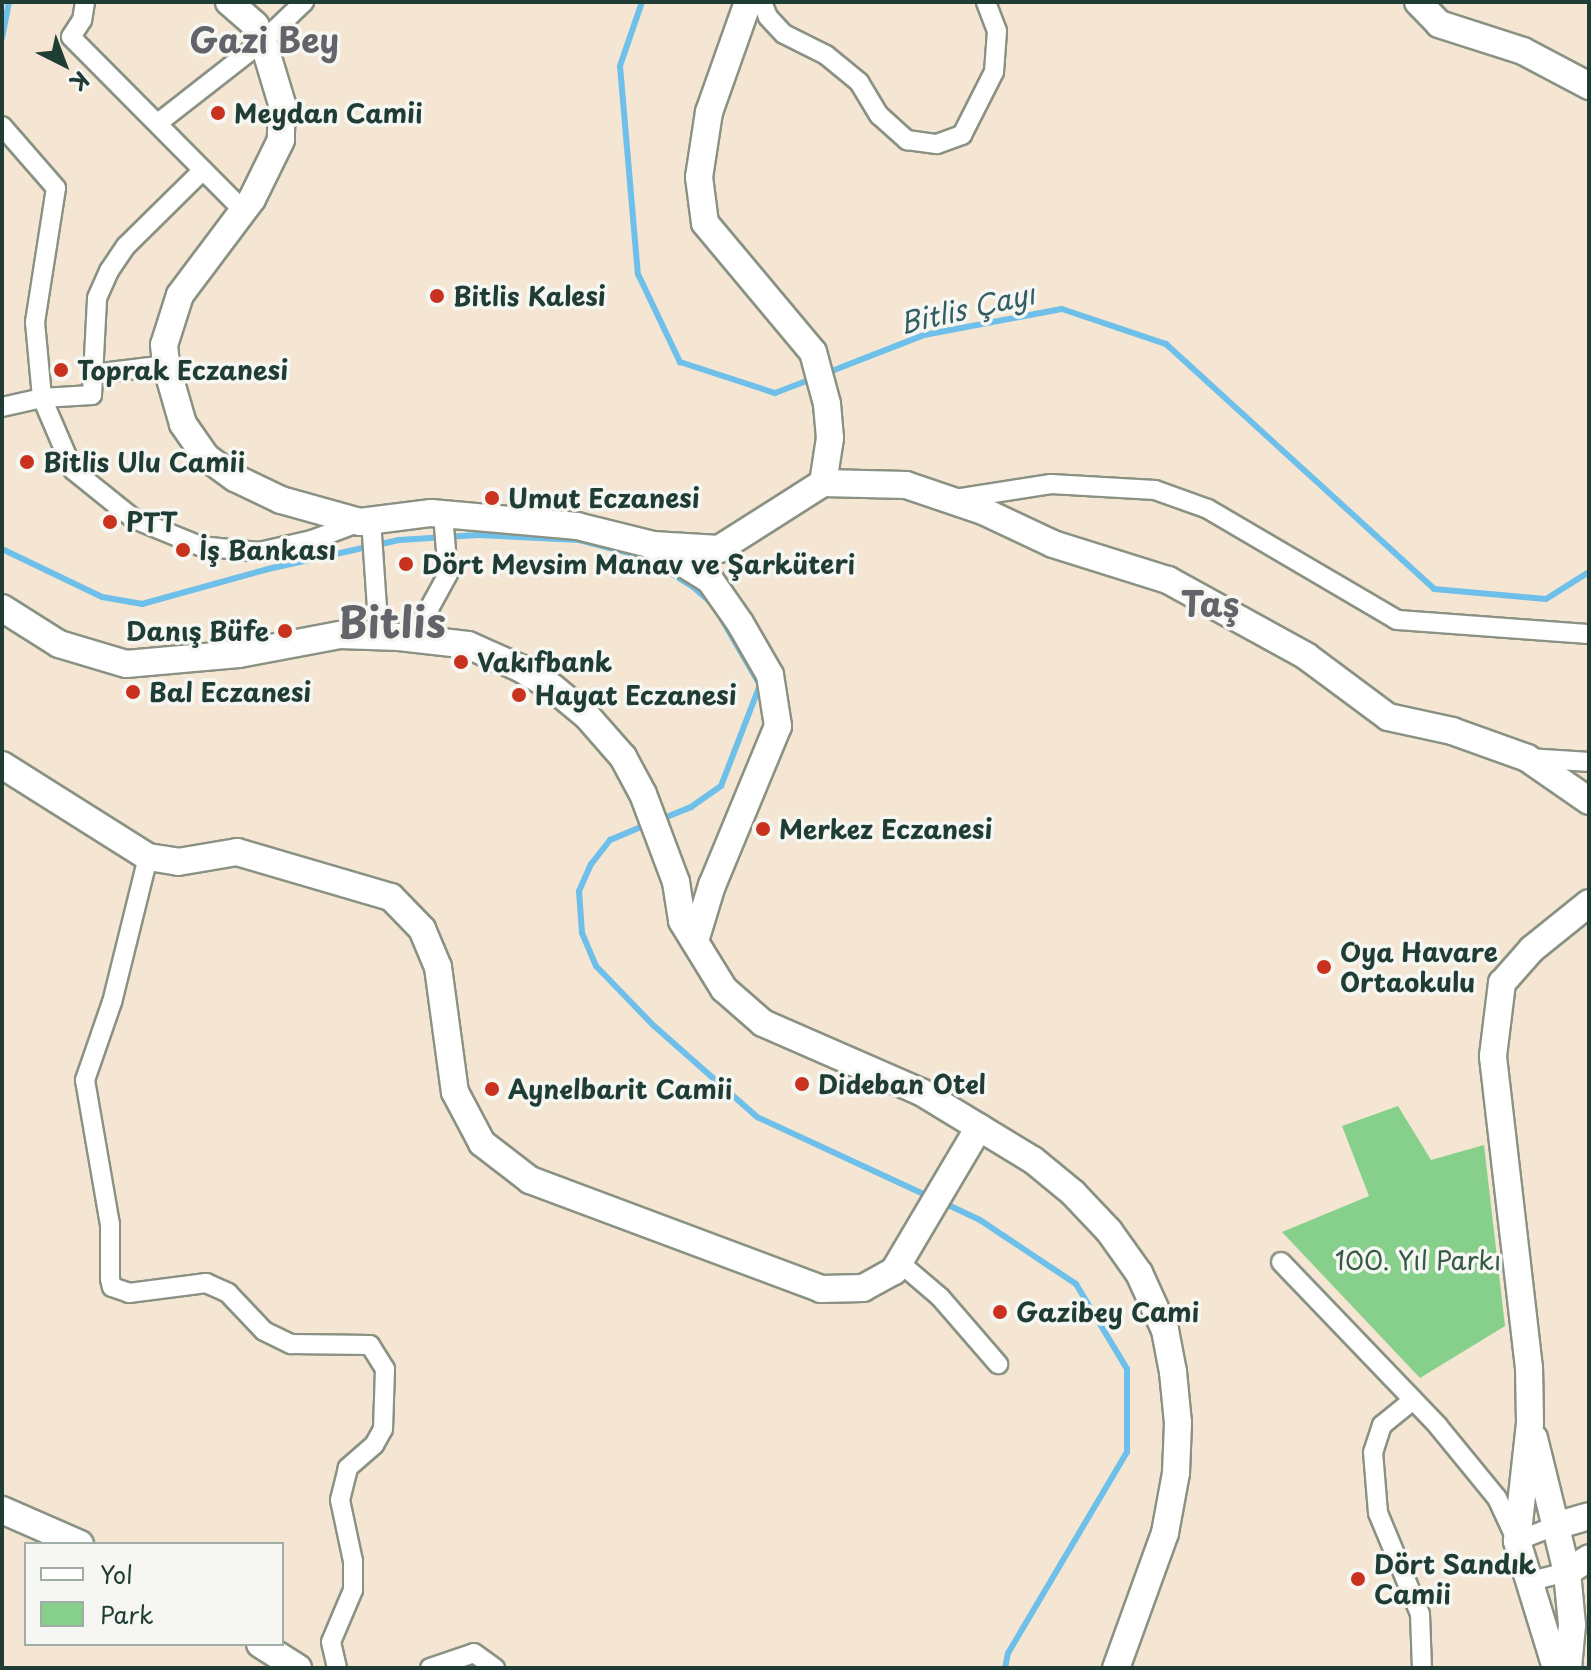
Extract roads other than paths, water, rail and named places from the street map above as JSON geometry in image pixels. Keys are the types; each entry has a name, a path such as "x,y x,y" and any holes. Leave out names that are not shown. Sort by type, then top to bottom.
{"street":[{"path":"85,2 82,20 71,37 243,210"},
{"path":"229,2 255,25 263,41 282,104 281,140 243,210 180,295 164,345 166,365 183,424 206,457 235,478 281,500 368,525"},
{"path":"158,123 263,41 304,2"},
{"path":"823,483 830,438 827,404 813,352 705,223 699,177 709,112 747,6 768,17 784,34 837,64 859,82 879,115 907,140 937,144 962,135 994,72 997,31 986,2"},
{"path":"1418,2 1439,24 1523,51 1589,86"},
{"path":"2,126 56,188 35,322 42,398 73,470 134,519 200,546 259,552 368,525 444,519 577,526 653,545 719,549 823,483 906,485 952,499 1053,544 1168,580 1306,656 1388,717 1452,731 1527,758 1589,801"},
{"path":"2,407 42,398 92,395 97,298 109,271 126,246 203,170"},
{"path":"93,374 166,365"},
{"path":"952,499 1051,484 1155,490 1208,509 1397,620 1589,634"},
{"path":"413,638 448,574 444,519"},
{"path":"368,525 374,559 379,638"},
{"path":"653,545 710,580 770,675 778,726 712,885 695,941"},
{"path":"2,608 59,644 126,664 239,654 340,635 413,638 468,645 520,668 552,687 607,739 623,757 643,794 676,882 682,921 724,989 763,1023 921,1092 1033,1160 1073,1193 1109,1231 1139,1273 1165,1330 1178,1423 1176,1473 1165,1533 1116,1668"},
{"path":"1527,758 1589,762"},
{"path":"2,765 148,857 178,862 237,852 391,897 422,929 438,967 455,1092 482,1143 530,1180 821,1289 863,1288 894,1271 979,1127"},
{"path":"148,857 112,1002 85,1080 110,1224 110,1279 112,1287 129,1293 206,1283 228,1293 264,1331 291,1344 370,1345 385,1369 383,1429 374,1445 348,1468 340,1500 353,1561 353,1590 331,1642 337,1668"},
{"path":"1517,1541 1530,1423 1529,1368 1493,1056 1502,983 1532,949 1589,903"},
{"path":"899,1262 940,1297 998,1364"},
{"path":"1281,1262 1413,1400 1497,1498 1517,1541 1527,1582 1556,1668"},
{"path":"1413,1400 1382,1425 1373,1452 1378,1513 1420,1614 1422,1668"},
{"path":"1530,1423 1555,1526 1578,1565 1568,1668"},
{"path":"2,1510 75,1542"},
{"path":"1517,1541 1589,1516"},
{"path":"1527,1582 1578,1565"},
{"path":"263,1646 298,1668"},
{"path":"430,1668 474,1653 495,1668"}],"waterway":[{"path":"2,38 9,2"},
{"name":"Bitlis Çayı","path":"642,2 620,66 638,274 680,362 775,393 814,378"},
{"name":"Bitlis Çayı","path":"824,374 924,335 1062,309 1166,344 1434,589 1546,599 1589,572"},
{"path":"2,549 102,597 142,604 268,569 399,540 478,535 579,540 633,554 692,586 714,605"},
{"path":"659,820 691,807 721,786 760,685 721,618"},
{"path":"648,824 610,840 591,864 579,891 582,933 596,966 653,1025 757,1117 932,1198"},
{"path":"942,1202 980,1220 1076,1284 1127,1369 1127,1452 1008,1653 1005,1668"}],"place":[{"name":"Meydan Camii","path":"218,113"},
{"name":"Bitlis Kalesi","path":"437,296"},
{"name":"Toprak Eczanesi","path":"61,370"},
{"name":"Bitlis Ulu Camii","path":"27,462"},
{"name":"Umut Eczanesi","path":"492,498"},
{"name":"PTT","path":"110,522"},
{"name":"İş Bankası","path":"183,550"},
{"name":"Dört Mevsim Manav ve Şarküteri","path":"406,564"},
{"name":"Danış Büfe","path":"285,631"},
{"name":"Vakıfbank","path":"461,662"},
{"name":"Bal Eczanesi","path":"133,692"},
{"name":"Hayat Eczanesi","path":"519,695"},
{"name":"Merkez Eczanesi","path":"763,829"},
{"name":"Oya Havare Ortaokulu","path":"1324,967"},
{"name":"Dideban Otel","path":"802,1084"},
{"name":"Aynelbarit Camii","path":"492,1089"},
{"name":"Gazibey Cami","path":"1000,1312"},
{"name":"Dört Sandık Camii","path":"1358,1579"}],"district":[{"name":"Gazi Bey","path":"264,40"},
{"name":"Taş","path":"1210,604"},
{"name":"Bitlis","path":"392,621"}],"park label":[{"name":"100. Yıl Parkı","path":"1418,1260"}]}
